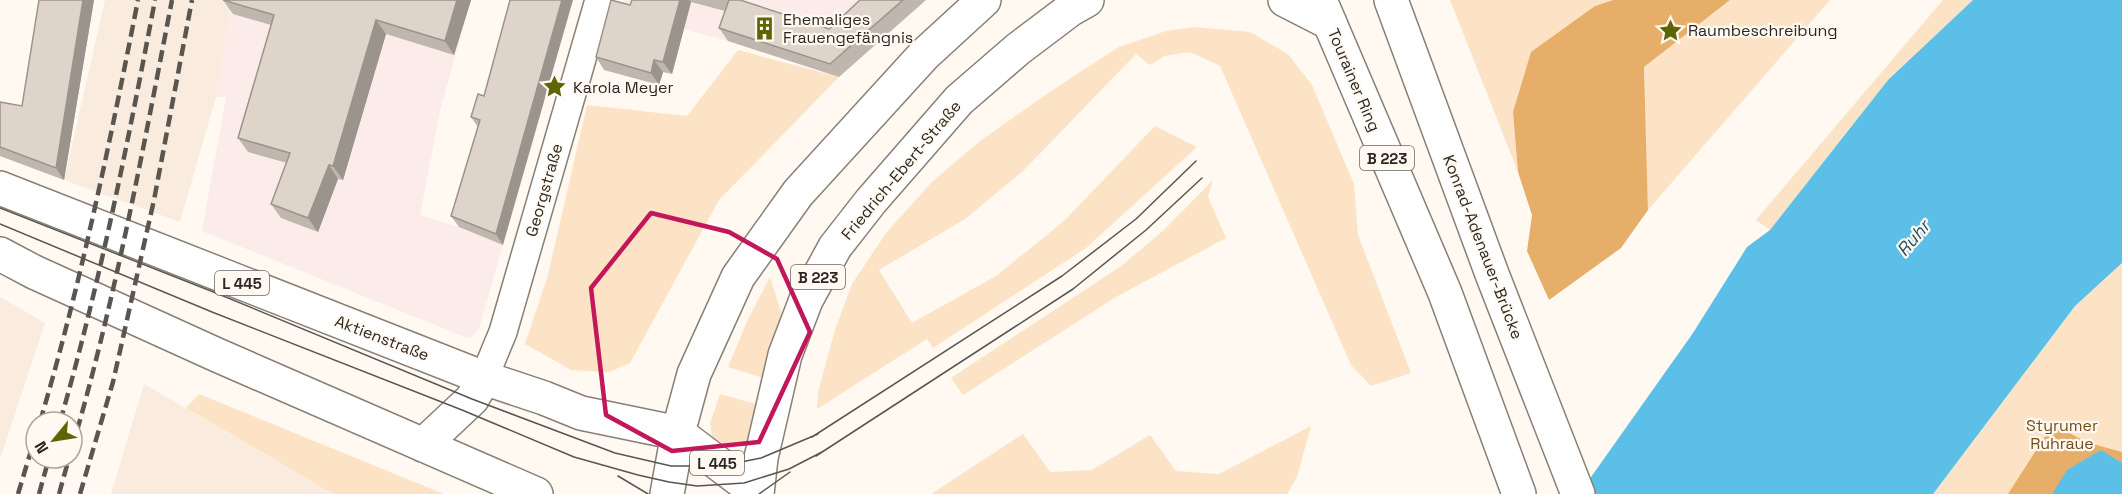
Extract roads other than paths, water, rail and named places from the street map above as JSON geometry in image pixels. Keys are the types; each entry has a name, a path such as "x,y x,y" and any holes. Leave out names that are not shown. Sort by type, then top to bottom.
{"main road":[{"path":"667,494 678,433 694,374 738,277 798,193 924,55 984,0"},
{"name":"Friedrich-Ebert-Straße","path":"756,494 761,458 785,355 806,300 836,247 871,201 959,100 1018,50 1071,9 1087,0"},
{"name":"B 223","path":"1285,0 1325,11"},
{"name":"Konrad-Adenauer-Brücke","path":"1391,0 1492,274 1578,494"},
{"name":"Tourainer Ring","path":"1325,11 1445,293 1519,494"},
{"name":"Aktienstraße","path":"0,188 484,378 581,413 678,433 756,494"},
{"path":"0,255 217,355 536,494"},
{"path":"423,445 472,399 484,378"}],"street":[{"name":"Georgstraße","path":"484,378 503,332 599,0"}],"water":[{"name":"Ruhr","path":"1973,0 2122,0 2122,263 2075,306 1933,494 1579,494 1693,333 1747,247 1770,230 1888,80"},
{"path":"2101,450 2122,463 2122,494 2052,494 2067,470"}],"tram line":[{"path":"812,437 1062,276 1136,219 1196,161"},
{"path":"816,456 1073,289 1146,230 1202,178"},
{"path":"0,208 216,293 472,399 615,453 671,466 721,466 761,458 818,434"},
{"path":"0,224 212,312 462,410 574,457 638,475 697,486 744,483 789,469 822,452"},
{"path":"759,494 790,472"},
{"path":"618,476 648,494"}],"railway":[{"path":"43,410 82,265 138,0"},
{"path":"63,410 101,265 155,0"},
{"path":"82,410 115,281 172,0"},
{"path":"80,494 113,382 154,200 192,0"},
{"path":"18,494 25,470"},
{"path":"39,494 46,470"},
{"path":"59,494 66,470"}],"place":[{"name":"Ehemaliges Frauengefängnis","path":"765,28"},
{"name":"Raumbeschreibung","path":"1670,30"},
{"name":"Karola Meyer","path":"555,87"}],"park label":[{"name":"Styrumer Ruhraue","path":"2062,434"}]}
